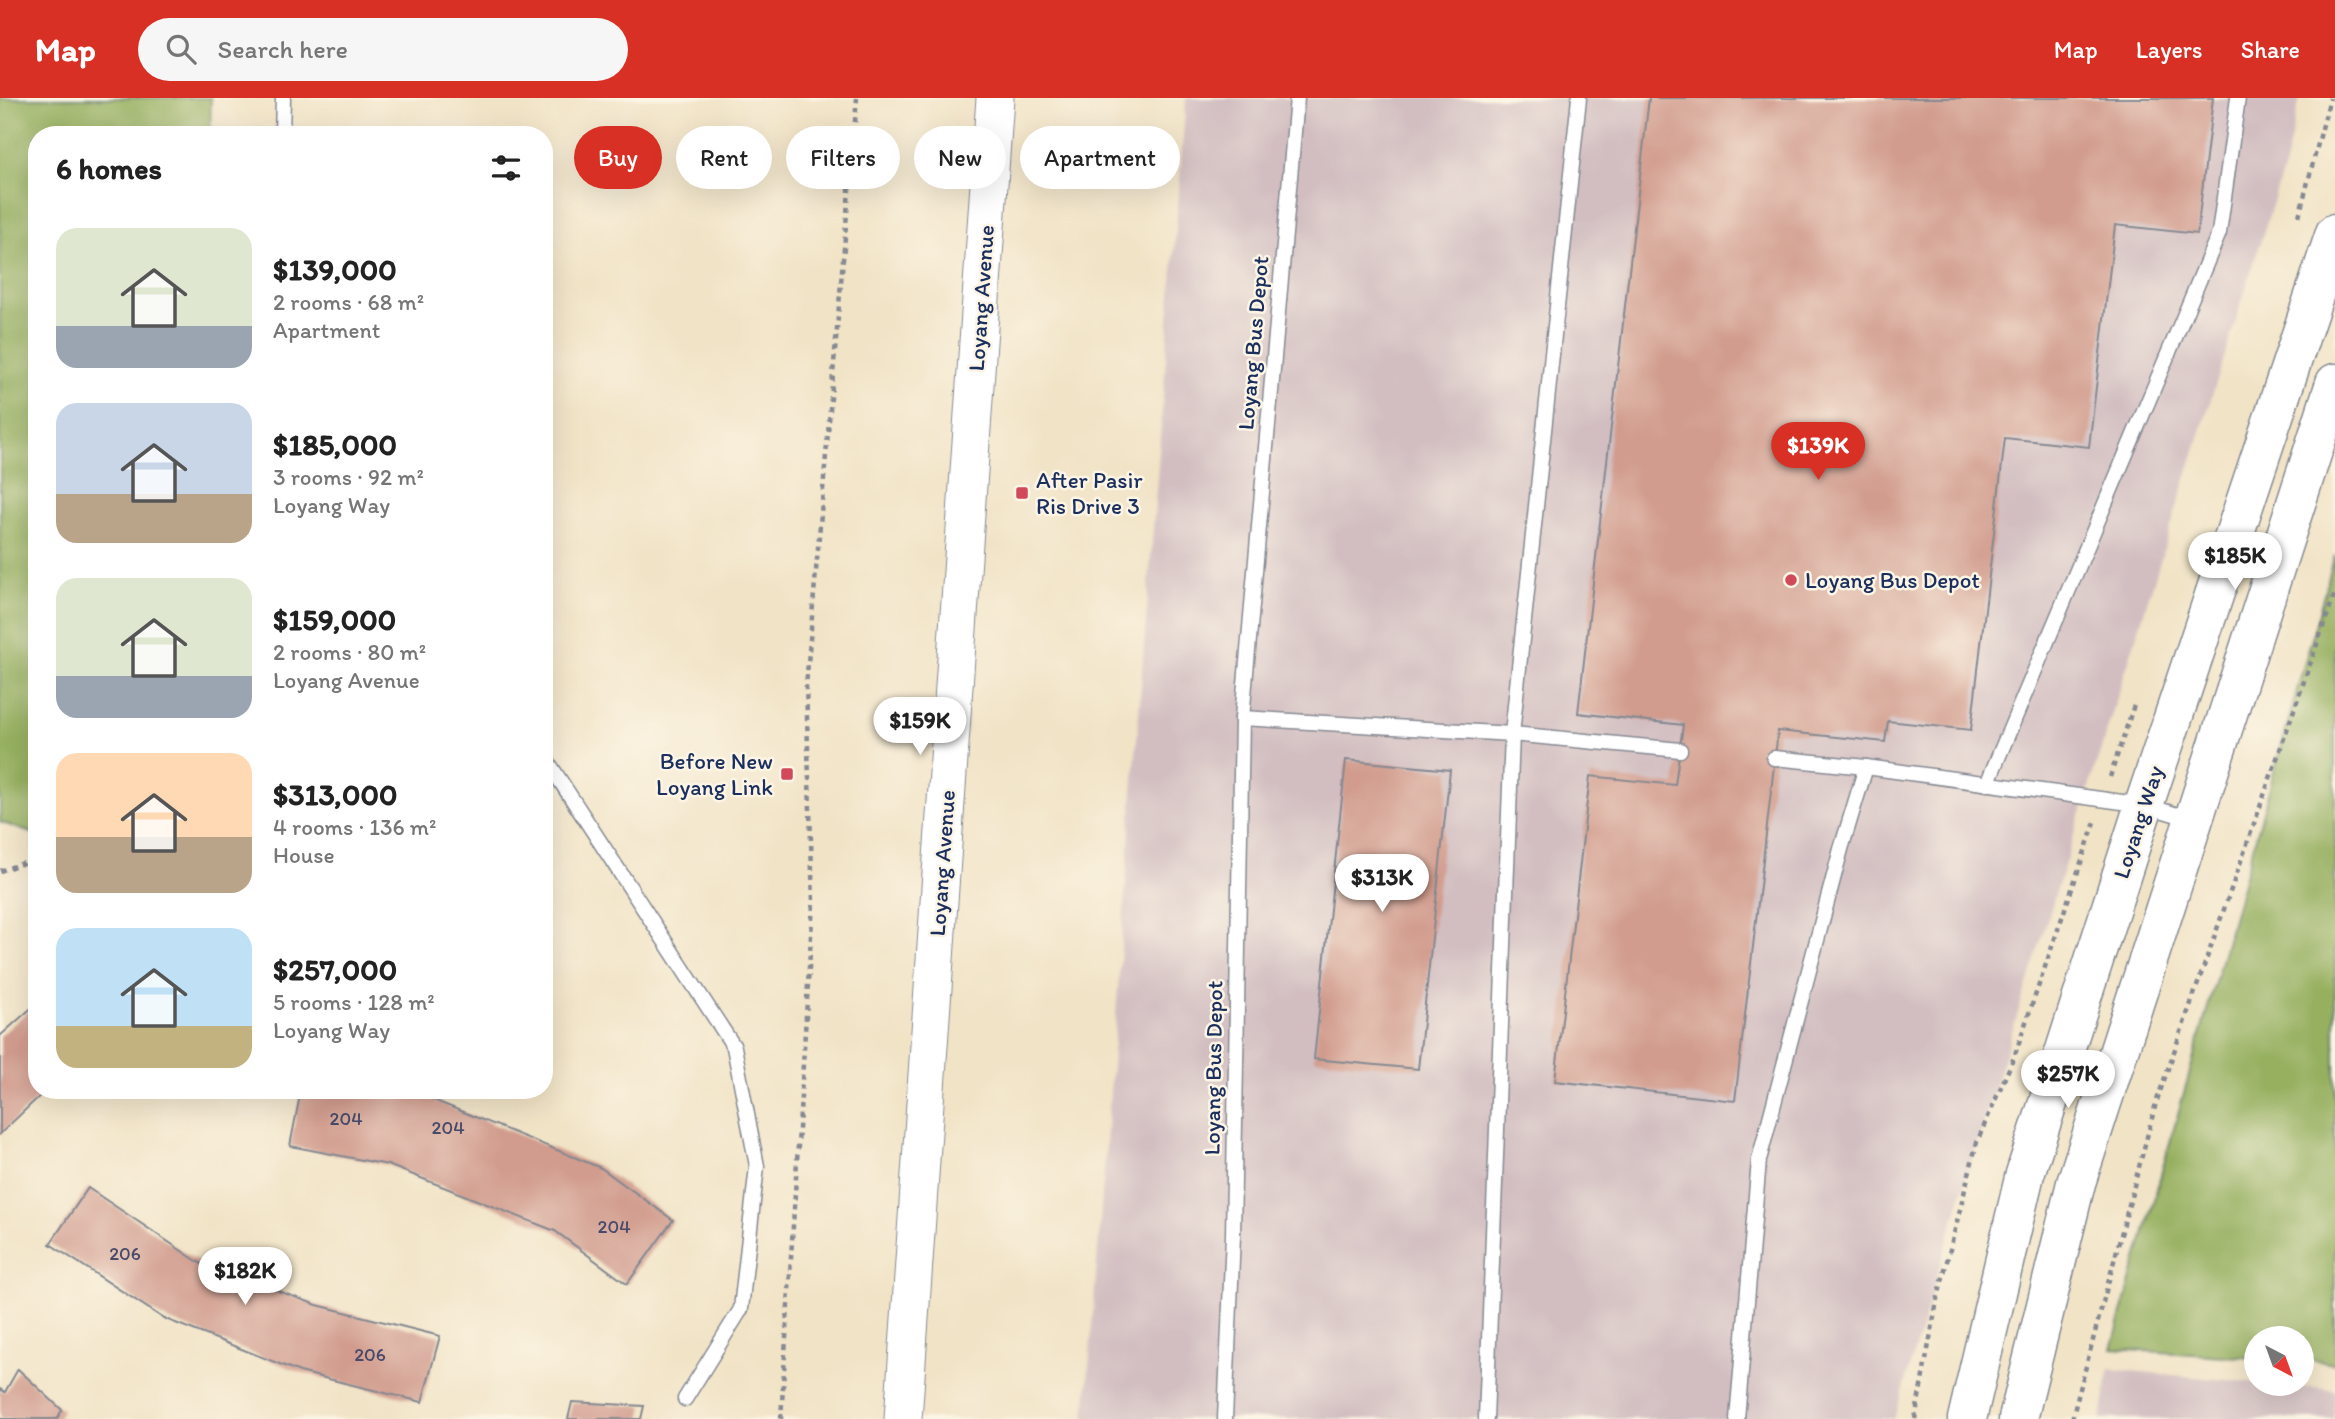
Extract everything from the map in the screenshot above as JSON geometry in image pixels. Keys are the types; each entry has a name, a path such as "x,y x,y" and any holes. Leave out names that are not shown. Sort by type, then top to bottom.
{"main road":[{"name":"Loyang Way","path":"1967,1419 2025,1174 2144,805 2335,233"},
{"path":"2018,1419 2076,1182 2335,383"}],"street":[{"name":"Loyang Avenue","path":"903,1419 995,98"}],"lane":[{"path":"282,126 283,98"},
{"name":"Loyang Bus Depot","path":"1225,1419 1233,1236 1242,719 1297,98"},
{"path":"1486,1419 1512,734 1579,98"},
{"path":"1987,784 2219,233 2238,98"},
{"path":"1242,719 1512,734 1680,750"},
{"path":"1774,758 1866,766 2144,805 2193,819"},
{"path":"1737,1419 1759,1160 1841,849 1866,766"},
{"path":"553,770 734,1047 758,1166 741,1309 685,1399"}],"path":[{"path":"780,1419 813,903 806,685 857,98"},
{"path":"2297,223 2330,98"},
{"path":"2072,1419 2155,1103 2335,593"},
{"path":"1915,1419 1937,1301 1976,1142 2014,1057 2138,694"},
{"path":"0,871 28,861"}],"shaded area":[{"name":"Loyang Bus Depot","path":"1186,98 2300,98 2285,164 1972,1159 1894,1419 1085,1419"},
{"path":"2109,1369 2244,1382 2244,1396 2314,1396 2314,1388 2335,1390 2335,1419 2101,1419"}],"green space":[{"path":"0,98 211,98 210,126 28,126 28,832 0,822"},
{"path":"2335,555 2335,1363 2314,1361 2314,1326 2244,1326 2244,1357 2112,1349"}],"building":[{"name":"Loyang Bus Depot","path":"1649,98 2213,98 2197,234 2115,225 2089,447 2005,438 1971,730 1888,721 1885,742 1778,731 1735,1101 1555,1081 1590,776 1675,785 1683,725 1578,713"},
{"path":"1346,760 1450,770 1418,1069 1314,1059"},
{"path":"28,1011 28,1099 37,1099 0,1134 0,1036"},
{"path":"299,1099 431,1099 601,1168 673,1220 627,1284 555,1231 388,1165 290,1146"},
{"path":"88,1188 200,1263 317,1305 440,1336 422,1402 300,1372 163,1318 50,1244"},
{"path":"18,1369 62,1410 57,1419 0,1419 0,1389 5,1392"},
{"path":"572,1402 644,1406 641,1419 568,1419"}],"place":[{"name":"After Pasir Ris Drive 3","path":"1022,493"},
{"name":"Loyang Bus Depot","path":"1791,580"},
{"name":"Before New Loyang Link","path":"787,774"}]}
